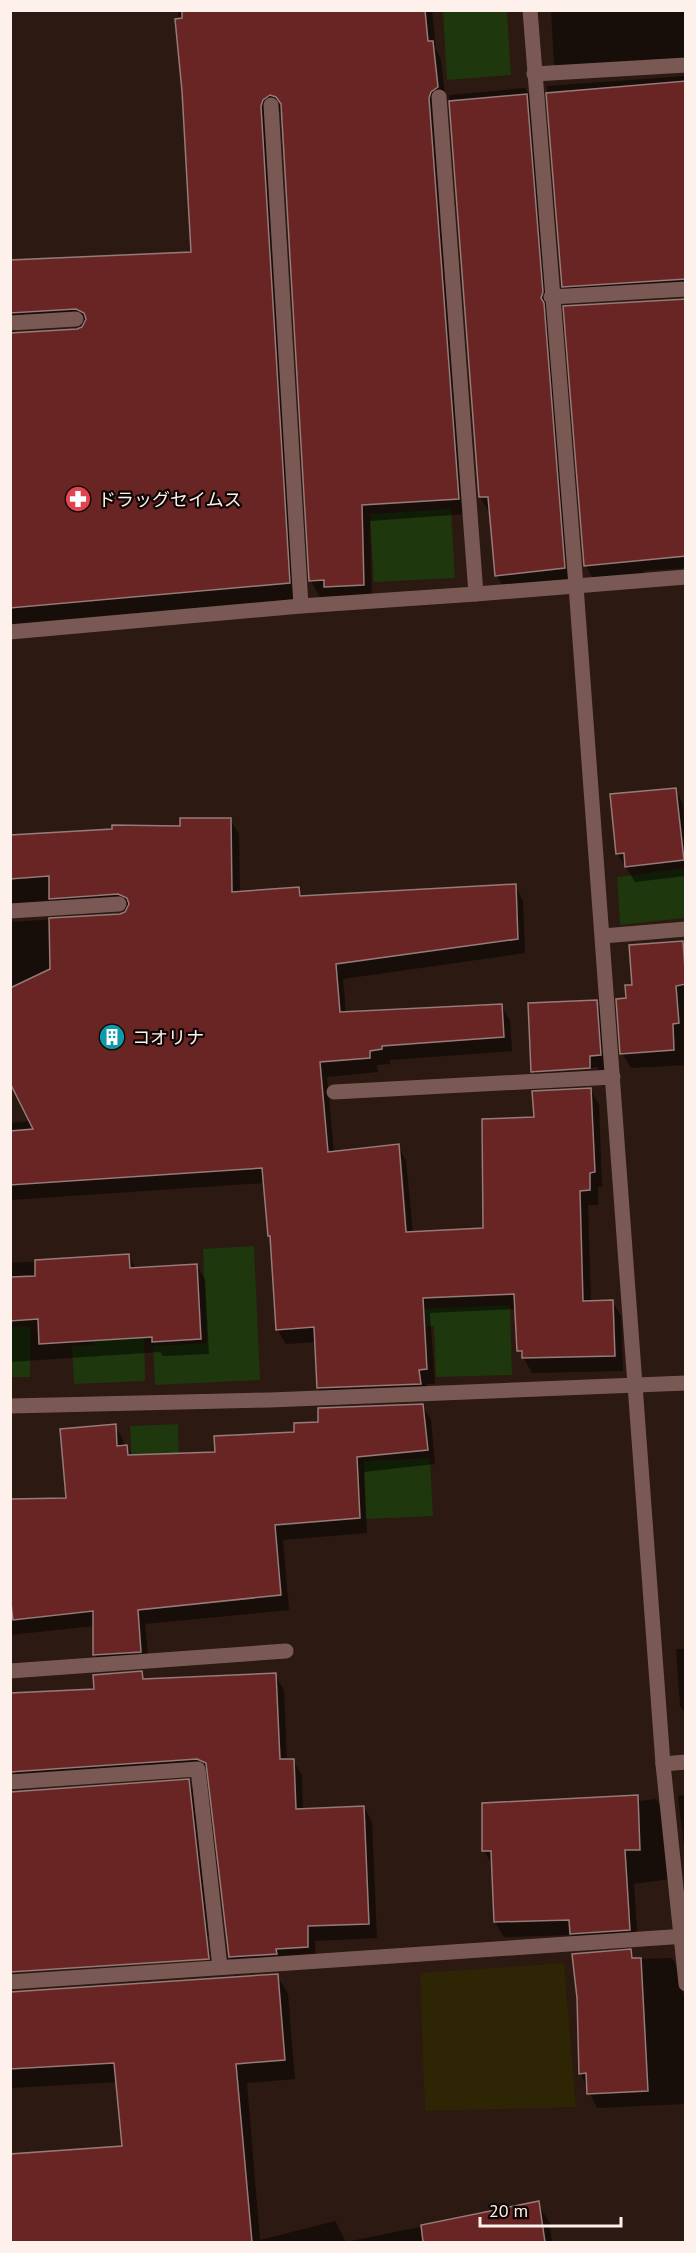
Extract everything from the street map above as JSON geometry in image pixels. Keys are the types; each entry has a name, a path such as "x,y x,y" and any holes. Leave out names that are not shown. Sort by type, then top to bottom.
{"street":[{"path":"530,10 603,936 663,1764 684,1936 686,1984"},
{"path":"534,74 686,64"},
{"path":"439,97 476,594"},
{"path":"271,105 301,606"},
{"path":"551,297 686,289"},
{"path":"10,323 76,319"},
{"path":"10,632 301,606 686,577"},
{"path":"10,911 119,904"},
{"path":"603,936 686,929"},
{"path":"334,1092 613,1077"},
{"path":"10,1406 270,1400 686,1383"},
{"path":"10,1671 286,1651"},
{"path":"663,1764 686,1762"},
{"path":"10,1782 198,1769 220,1967"},
{"path":"10,1982 684,1936"}],"green space":[{"path":"443,11 507,11 511,75 447,80"},
{"path":"451,509 455,578 374,582 370,514"},
{"path":"685,868 685,918 620,925 617,877"},
{"path":"254,1246 260,1380 155,1385 153,1346 207,1343 203,1249"},
{"path":"510,1305 512,1375 436,1377 434,1326 383,1327 417,1309"},
{"path":"144,1320 145,1381 74,1384 72,1346 94,1345 93,1322"},
{"path":"30,1326 30,1377 11,1377 11,1327"},
{"path":"178,1424 180,1496 135,1523 130,1426"},
{"path":"430,1458 433,1516 366,1519 364,1461"}],"sand":[{"path":"564,1963 576,2107 425,2111 420,1973"}],"building":[{"path":"182,10 425,10 428,41 433,41 438,87 431,92 429,98 459,499 362,505 364,585 324,587 324,580 309,581 281,104 276,97 270,95 263,100 261,106 290,583 10,608 10,333 77,329 82,327 86,319 84,313 76,309 10,313 10,260 191,252 182,91 175,19 182,18"},
{"path":"686,81 686,279 562,287 546,93"},
{"path":"527,94 543,292 541,298 544,303 565,568 495,576 488,497 479,497 449,101"},
{"path":"686,299 686,556 584,566 563,306"},
{"path":"676,788 684,860 625,867 624,853 616,854 610,794"},
{"path":"180,818 231,818 232,892 299,887 300,896 516,884 518,939 336,964 340,1012 502,1004 504,1037 382,1046 382,1049 370,1051 370,1058 320,1062 328,1152 399,1144 406,1232 483,1228 482,1119 534,1117 532,1091 591,1088 595,1172 590,1173 590,1190 580,1191 583,1301 613,1300 615,1356 522,1358 522,1351 517,1351 514,1294 423,1298 427,1369 419,1370 421,1384 317,1388 314,1327 276,1330 270,1236 268,1236 262,1168 10,1185 10,1131 33,1129 10,1083 10,988 50,969 49,918 120,914 125,912 129,904 127,898 118,894 49,899 49,876 10,879 10,835 112,829 112,825 180,826"},
{"path":"683,941 686,984 676,986 679,1023 673,1024 674,1050 620,1054 616,999 626,998 625,985 632,985 629,945"},
{"path":"597,1000 601,1055 590,1056 590,1068 531,1072 528,1003"},
{"path":"129,1254 130,1268 197,1264 201,1339 152,1342 152,1337 39,1344 38,1319 10,1321 10,1277 35,1276 35,1260"},
{"path":"423,1404 428,1450 357,1457 360,1518 275,1525 281,1595 138,1610 141,1652 93,1655 93,1611 13,1620 10,1594 10,1499 66,1498 60,1429 116,1424 117,1446 127,1445 128,1455 215,1452 214,1436 294,1432 294,1423 318,1422 318,1408"},
{"path":"142,1671 143,1679 276,1673 280,1759 294,1759 296,1809 364,1806 369,1924 308,1926 308,1947 276,1949 277,1954 229,1957 206,1763 197,1759 10,1772 10,1693 94,1689 93,1675"},
{"path":"189,1779 209,1959 10,1972 10,1792"},
{"path":"638,1795 640,1850 625,1850 630,1930 570,1934 569,1920 494,1922 491,1851 482,1851 482,1803"},
{"path":"631,1949 632,1958 641,1958 648,2091 587,2094 586,2073 579,2074 577,1998 572,1954"},
{"path":"278,1974 285,2060 236,2064 252,2242 10,2242 10,2154 122,2146 114,2063 10,2069 10,1992"},
{"path":"539,2201 545,2242 423,2242 421,2225"}],"place":[{"name":"ドラッグセイムス","path":"78,499"},
{"name":"コオリナ","path":"112,1037"}]}
